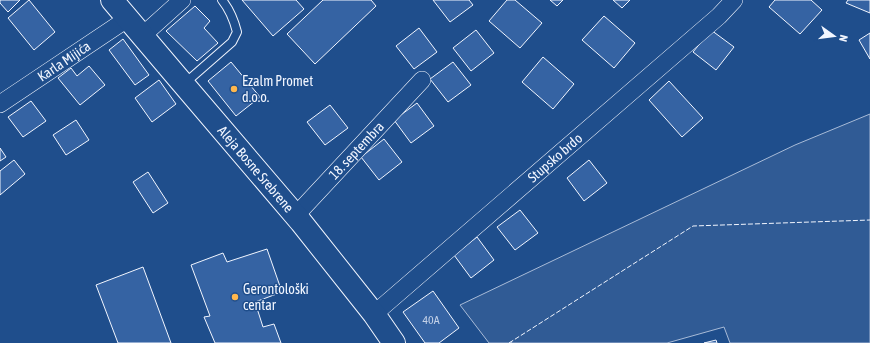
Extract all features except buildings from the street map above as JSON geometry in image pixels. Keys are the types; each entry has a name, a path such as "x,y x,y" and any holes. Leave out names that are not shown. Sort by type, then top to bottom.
{"street":[{"name":"Aleja Bosne Srebrene","path":"112,0 301,222 374,314 394,343"},
{"path":"142,36 182,0"},
{"name":"Stupsko brdo","path":"374,314 719,16 734,0"},
{"name":"Karla Mijića","path":"0,104 128,19"},
{"name":"18. septembra","path":"301,222 298,213 422,80"}],"lane":[{"path":"184,84 232,42 237,32 234,20 222,0"}],"shaded area":[{"path":"870,114 870,343 730,343 724,327 667,343 489,343 460,305 795,145"}],"fence":[{"path":"509,343 693,226 870,220"}],"place":[{"name":"Ezalm Promet d.o.o.","path":"234,89"},
{"name":"Gerontološki centar","path":"235,297"}]}
